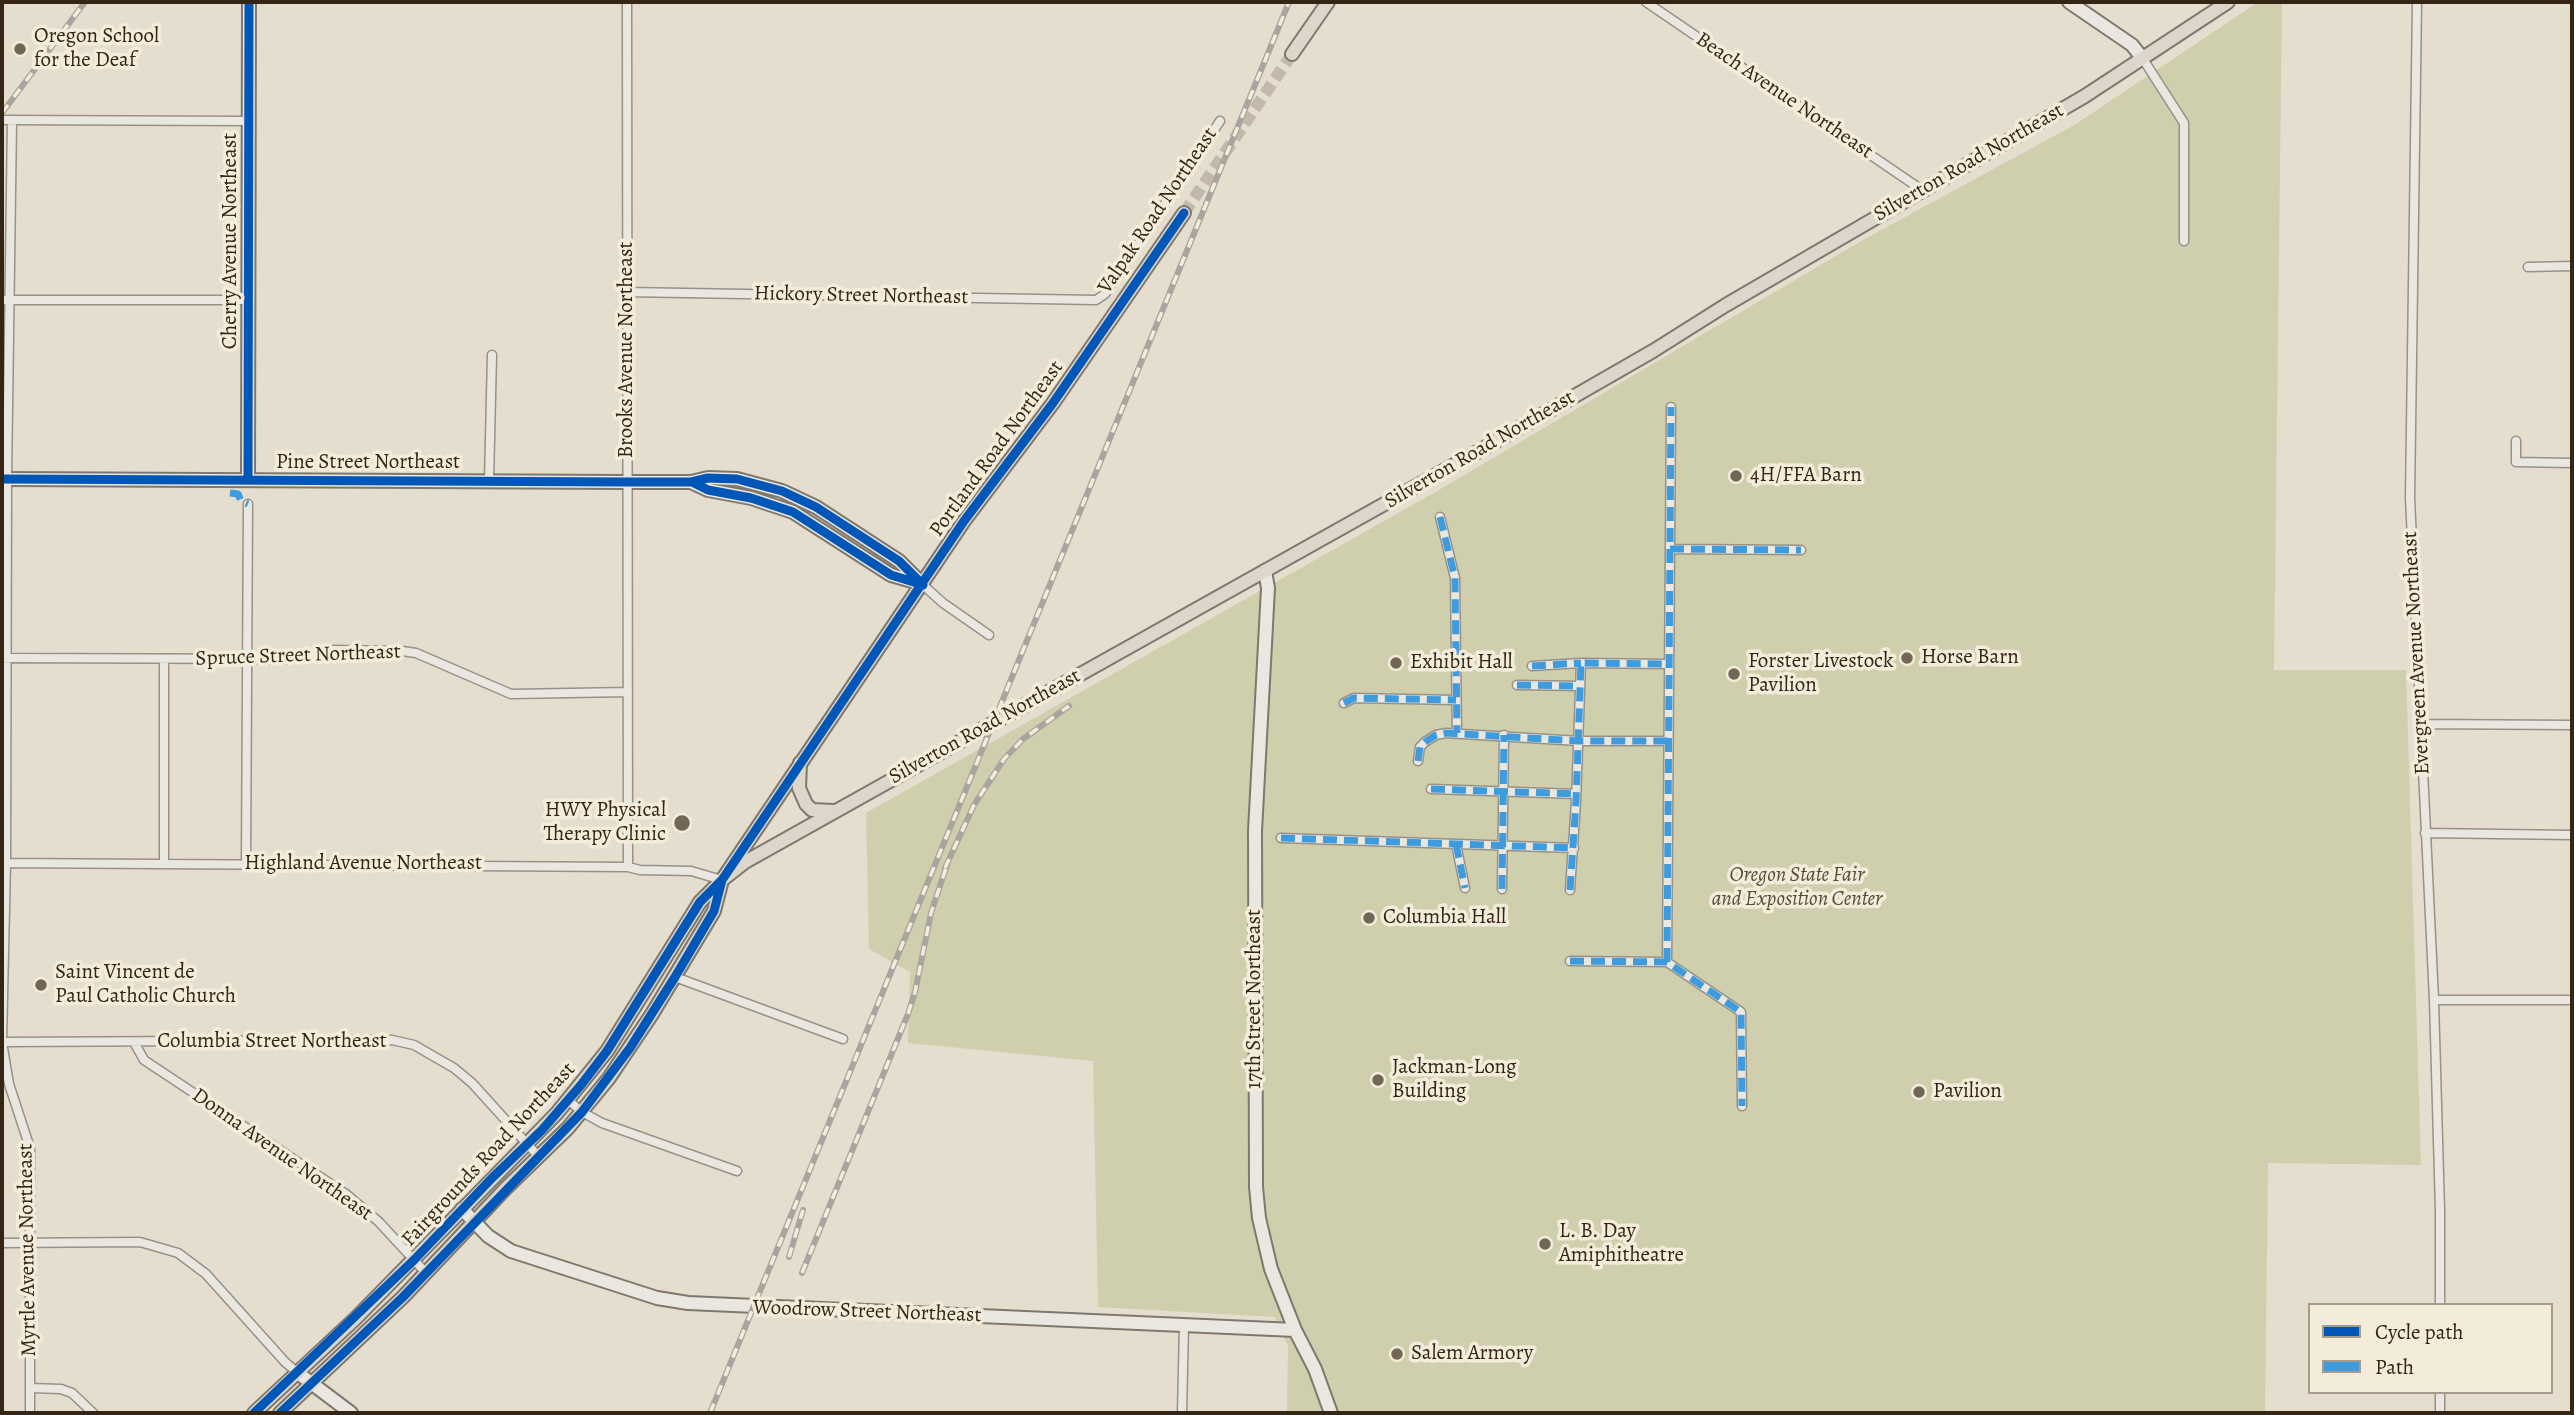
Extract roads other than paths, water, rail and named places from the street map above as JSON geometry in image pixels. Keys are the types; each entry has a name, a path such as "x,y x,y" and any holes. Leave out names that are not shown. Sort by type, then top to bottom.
{"main road":[{"name":"Cherry Avenue Northeast","path":"248,480 249,2"},
{"path":"1292,54 1328,2"},
{"path":"2069,2 2132,45 2143,59"},
{"name":"Silverton Road Northeast","path":"722,880 755,855 1653,351 2085,96 2228,2"},
{"name":"Portland Road Northeast","path":"722,880 964,521 1053,403 1184,213"},
{"name":"Pine Street Northeast","path":"4,479 691,482 708,478 737,479 769,486 795,496 834,518 899,561 923,584"},
{"name":"17th Street Northeast","path":"1265,571 1268,588 1255,831 1256,1187 1259,1218 1271,1269 1295,1330 1315,1369 1331,1413"},
{"path":"800,763 799,788 806,804 821,812 837,810"},
{"name":"Fairgrounds Road Northeast","path":"280,1413 426,1273 582,1112 630,1048 715,911 722,880"},
{"name":"Fairgrounds Road Northeast","path":"254,1413 414,1261 568,1100 607,1051 700,902 722,880"},
{"name":"Woodrow Street Northeast","path":"462,1209 499,1245 657,1298 688,1304 1295,1330"},
{"path":"298,1373 351,1413"}],"street":[{"name":"Brooks Avenue Northeast","path":"627,2 628,867"},
{"name":"Beach Avenue Northeast","path":"1646,2 1922,190"},
{"name":"Evergreen Avenue Northeast","path":"2417,2 2410,498 2434,999 2440,1303"},
{"path":"2143,59 2184,123 2183,241"},
{"path":"2,120 249,121"},
{"name":"Myrtle Avenue Northeast","path":"12,120 4,479 2,1042 9,1084 30,1148 30,1388 61,1389 72,1393 93,1413"},
{"name":"Valpak Road Northeast","path":"1096,300 1104,294 1220,121"},
{"path":"2528,267 2572,265"},
{"name":"Hickory Street Northeast","path":"627,292 1096,300"},
{"path":"6,300 248,300"},
{"path":"489,481 492,355"},
{"path":"1667,962 1671,407"},
{"path":"2516,441 2516,462 2572,463"},
{"path":"246,863 248,504"},
{"path":"1440,517 1455,578 1457,733"},
{"path":"1670,549 1801,550"},
{"name":"Pine Street Northeast","path":"923,584 943,603 989,635"},
{"name":"Spruce Street Northeast","path":"4,658 291,659 330,650 402,651 423,656 511,694 628,692"},
{"path":"164,659 164,863"},
{"path":"1532,666 1581,663 1669,664"},
{"path":"1570,890 1581,663"},
{"path":"1517,685 1580,686"},
{"path":"1344,703 1354,698 1456,700"},
{"path":"2421,724 2572,725"},
{"path":"1418,761 1420,747 1425,742 1436,735 1457,733 1579,741 1668,741"},
{"path":"1502,889 1504,735"},
{"path":"1431,789 1576,794"},
{"path":"2425,833 2572,835"},
{"path":"1281,838 1574,848"},
{"path":"1456,844 1465,888"},
{"name":"Highland Avenue Northeast","path":"4,863 628,867 640,870 691,871 722,880"},
{"path":"1570,961 1667,962 1741,1012 1742,1106"},
{"path":"675,977 844,1040"},
{"path":"2434,999 2572,1000"},
{"name":"Columbia Street Northeast","path":"2,1042 392,1040 414,1045 454,1068 472,1083 539,1157"},
{"name":"Donna Avenue Northeast","path":"134,1042 144,1060 346,1194 379,1222 426,1273"},
{"path":"568,1100 602,1123 737,1171"},
{"path":"2,1243 140,1242 178,1254 206,1274 298,1373"},
{"path":"1182,1413 1184,1326"},
{"path":"30,1388 30,1413"},
{"path":"2440,1394 2440,1413"}],"tunnel":[{"path":"1184,213 1292,54"}],"railway":[{"path":"2,113 85,2"},
{"path":"710,1413 1289,2"},
{"path":"945,868 974,805 1004,759 1023,739 1069,706"},
{"path":"802,1273 908,1014 931,913 948,862"},
{"path":"789,1257 803,1210"}],"place":[{"name":"Oregon School for the Deaf","path":"20,49"},
{"name":"4H/FFA Barn","path":"1736,476"},
{"name":"Horse Barn","path":"1907,658"},
{"name":"Exhibit Hall","path":"1396,663"},
{"name":"Forster Livestock Pavilion","path":"1734,674"},
{"name":"HWY Physical Therapy Clinic","path":"682,823"},
{"name":"Columbia Hall","path":"1369,918"},
{"name":"Saint Vincent de Paul Catholic Church","path":"41,985"},
{"name":"Jackman-Long Building","path":"1378,1080"},
{"name":"Pavilion","path":"1919,1092"},
{"name":"L. B. Day Amiphitheatre","path":"1545,1244"},
{"name":"Salem Armory","path":"1397,1354"}],"park label":[{"name":"Oregon State Fair and Exposition Center","path":"1797,888"}]}
